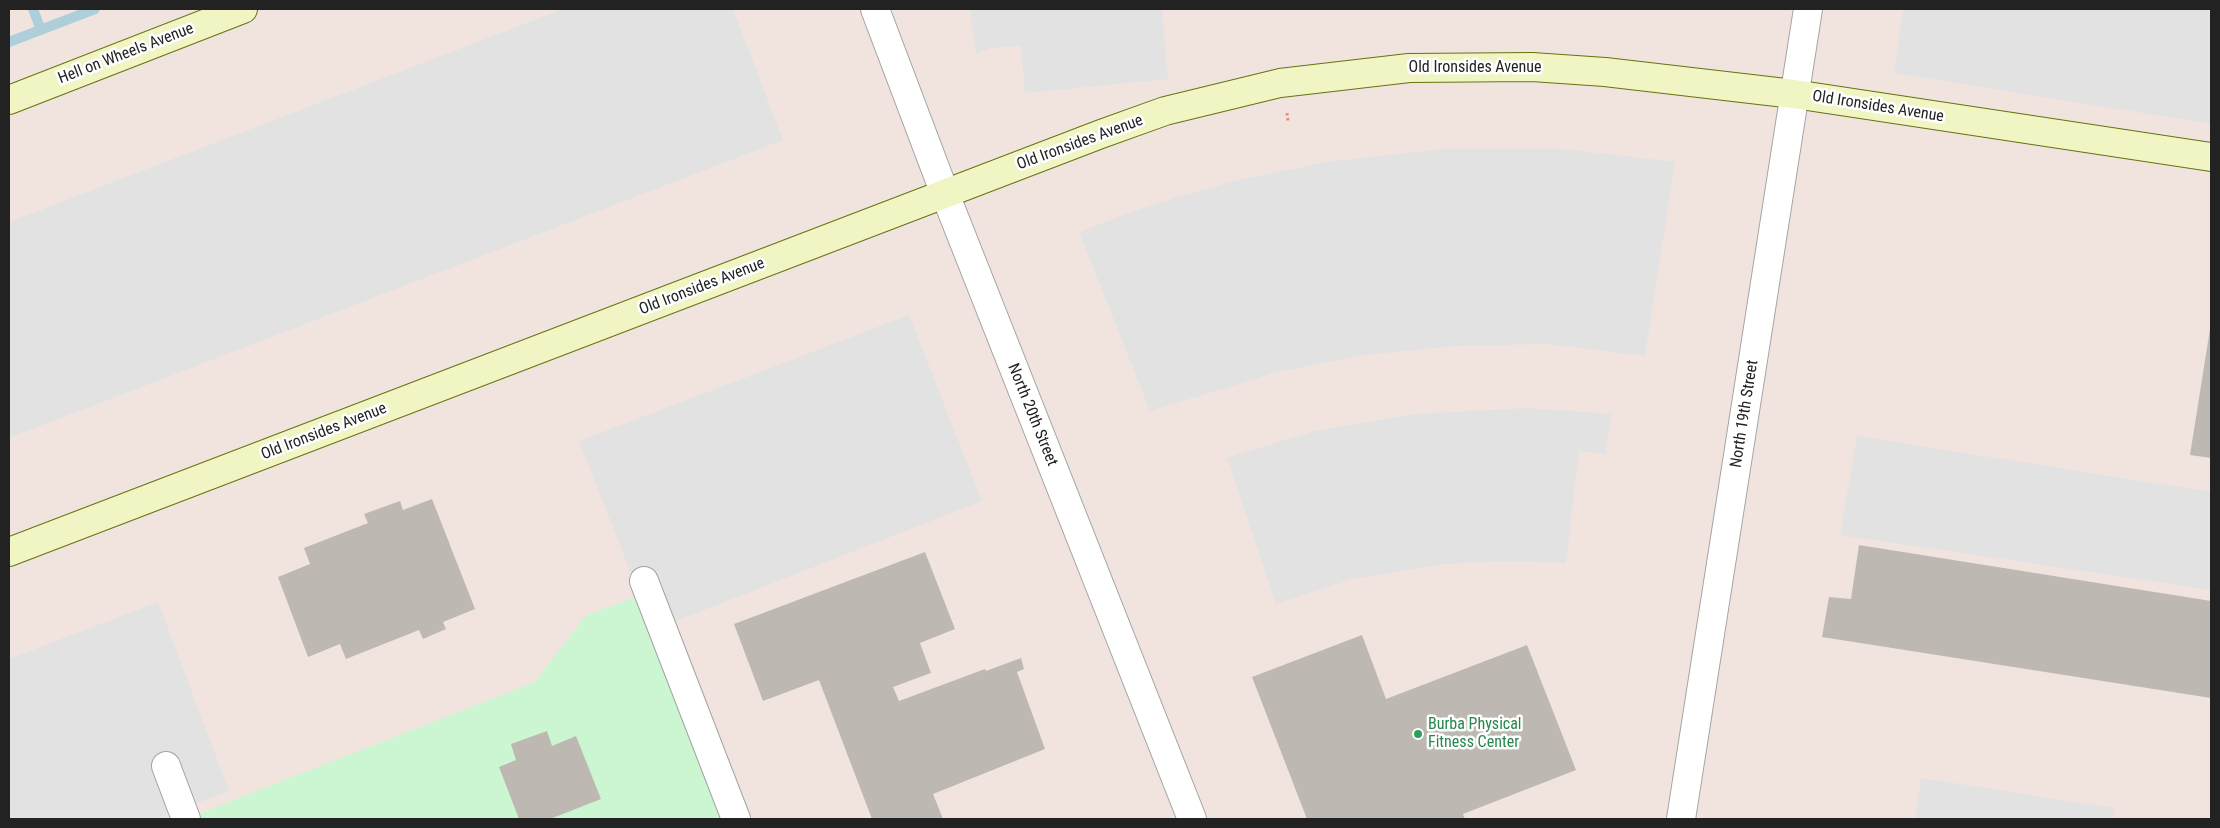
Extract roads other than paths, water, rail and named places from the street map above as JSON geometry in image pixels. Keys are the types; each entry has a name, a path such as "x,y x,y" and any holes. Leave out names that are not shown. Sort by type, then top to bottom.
{"street":[{"name":"Hell on Wheels Avenue","path":"9,100 242,9"},
{"name":"North 20th Street","path":"876,9 945,194 1192,819"},
{"name":"North 19th Street","path":"1681,819 1808,9"},
{"name":"Old Ironsides Avenue","path":"9,552 1101,134 1165,111 1264,87 1336,75 1409,68 1532,67 1605,72 1794,94 2211,157"},
{"path":"644,581 736,819"},
{"path":"166,766 186,819"}],"waterway":[{"path":"33,9 41,30"},
{"path":"9,42 95,9"}],"place":[{"name":"Burba Physical Fitness Center","path":"1418,734"}]}
